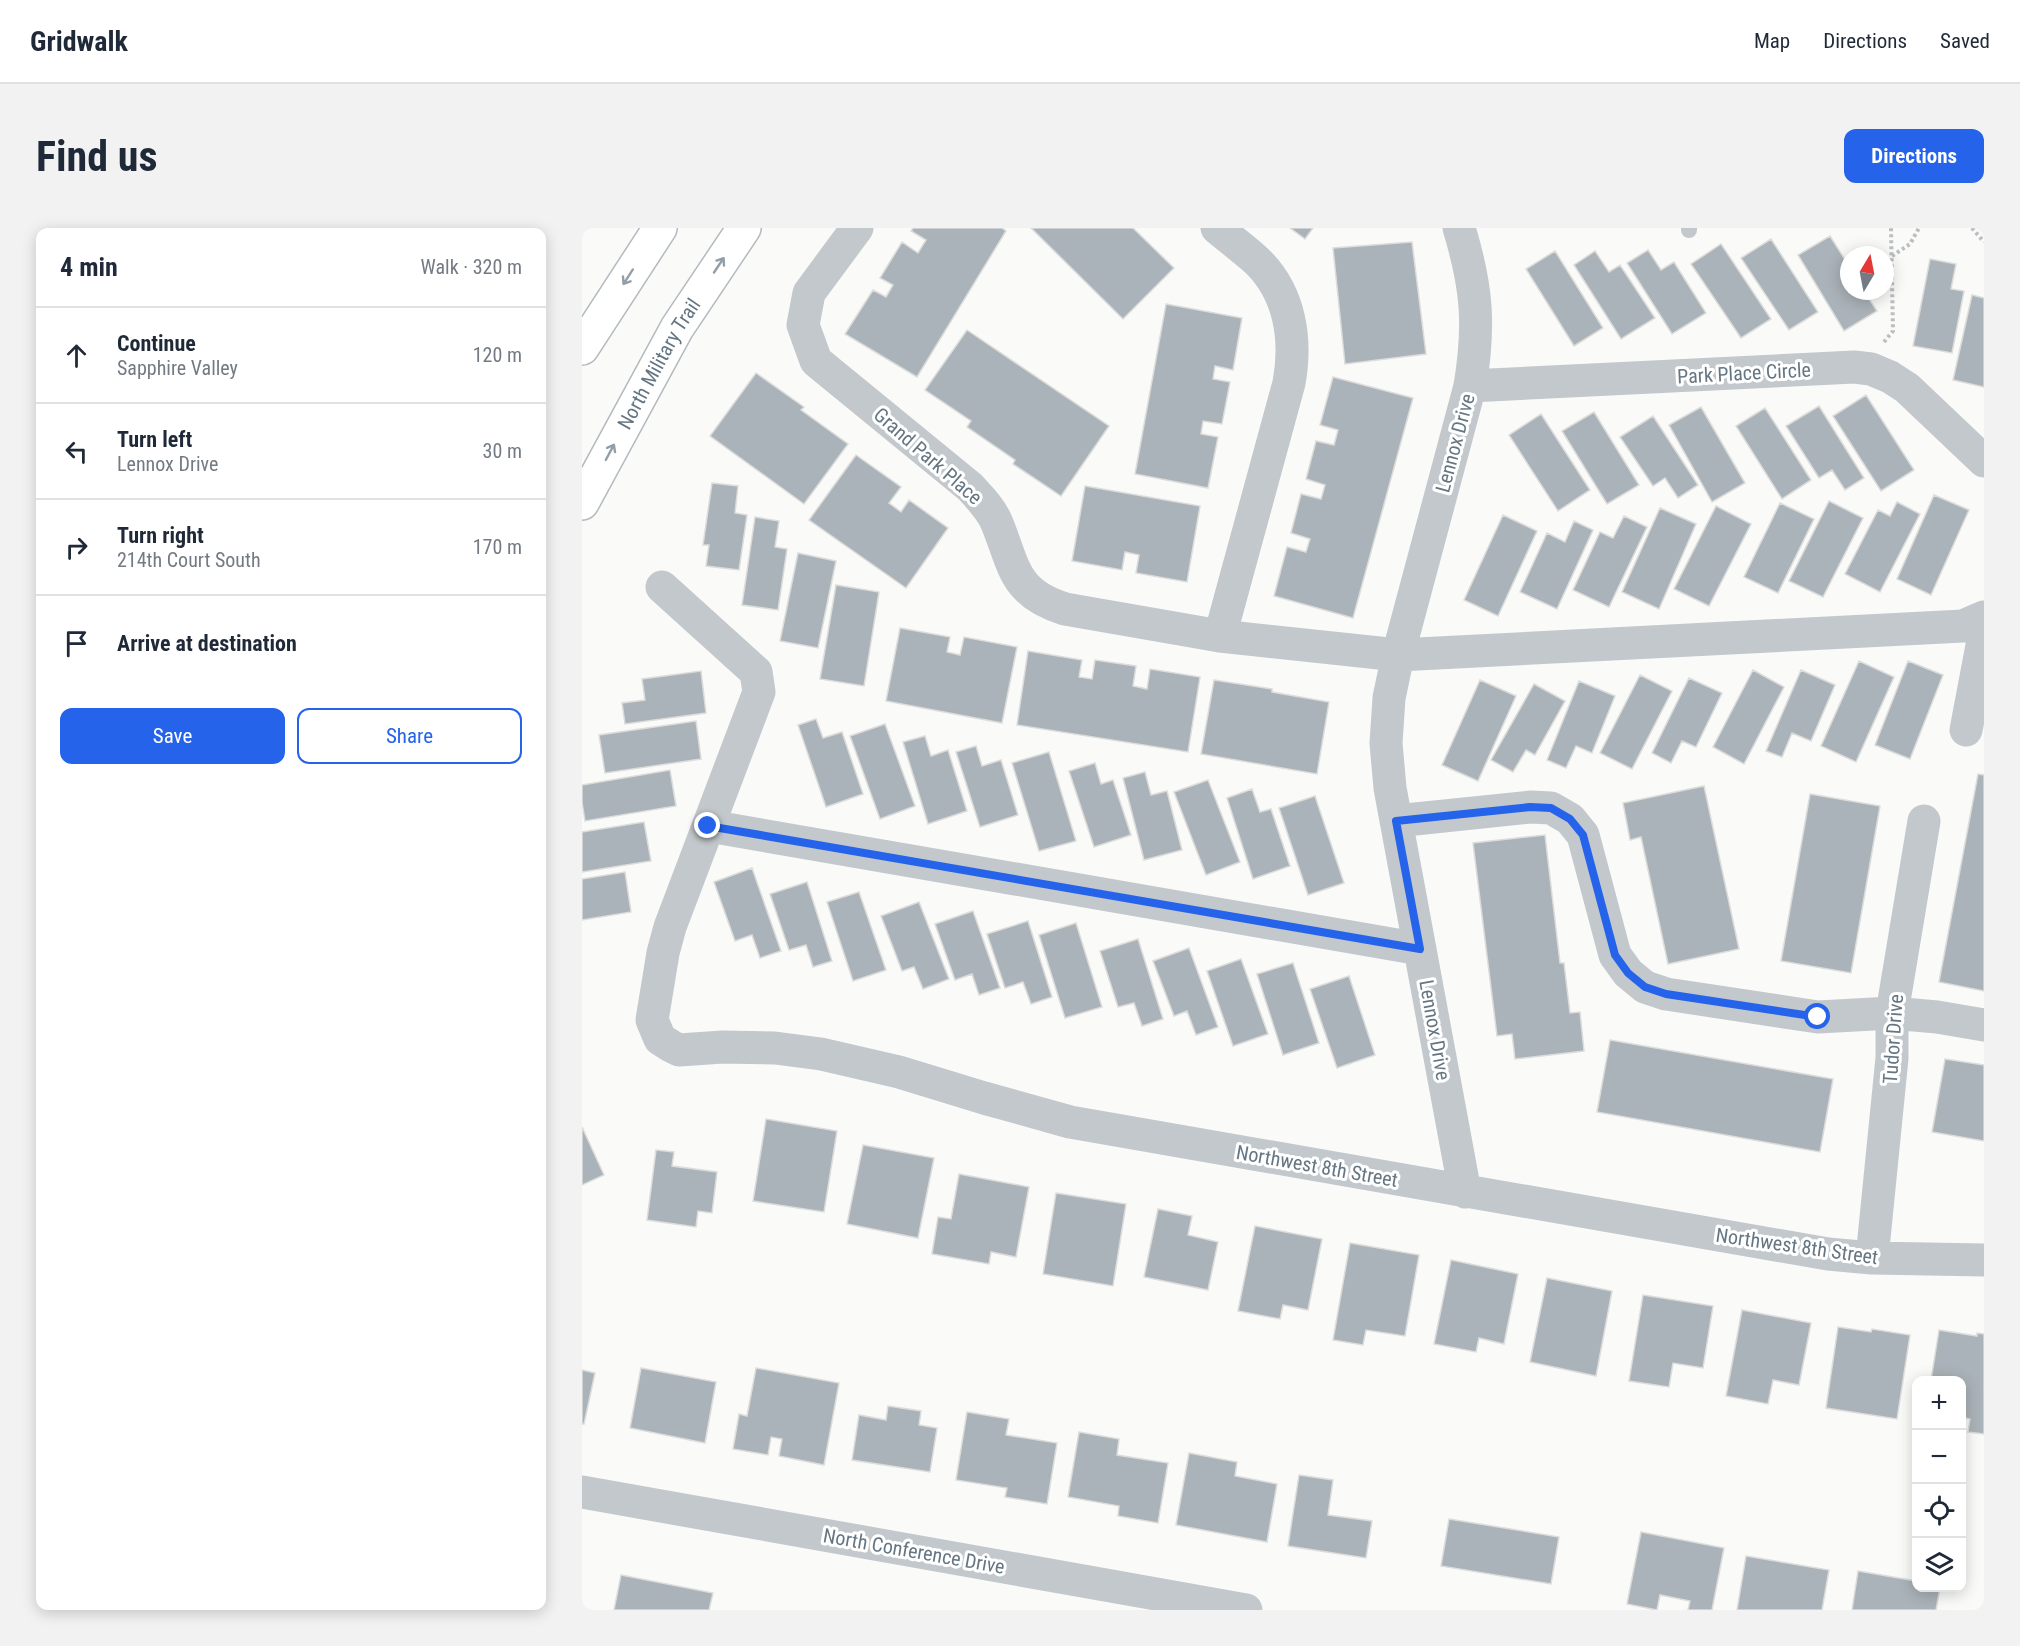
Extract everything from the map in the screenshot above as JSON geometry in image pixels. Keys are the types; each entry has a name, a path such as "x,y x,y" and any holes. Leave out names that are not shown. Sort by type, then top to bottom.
{"main road":[{"path":"582,348 660,228"},
{"name":"North Military Trail","path":"582,503 678,328 744,228"}],"street":[{"name":"Grand Park Place","path":"857,228 809,292 804,325 816,361 970,487 986,505 995,520 1017,576 1030,592 1047,603 1065,609 1220,636 1398,655"},
{"path":"1217,228 1257,262 1271,278 1282,297 1290,320 1293,339 1293,361 1289,383 1220,636"},
{"name":"Lennox Drive","path":"1459,228 1470,264 1476,308 1476,351 1470,386 1398,655 1389,698 1386,743 1390,788 1465,1192"},
{"name":"Park Place Circle","path":"1470,386 1854,367 1871,369 1907,388 1984,461"},
{"path":"662,587 756,672 759,692 708,826 1420,949"},
{"path":"1398,655 1963,626 1984,618"},
{"path":"1966,730 1984,635"},
{"path":"1396,821 1530,807 1551,808 1570,819 1583,835 1615,955 1628,973 1645,987 1666,994 1818,1017 1892,1012 1984,1025"},
{"name":"Tudor Drive","path":"1872,1258 1893,1058 1892,1012 1924,821"},
{"name":"Northwest 8th Street","path":"708,826 670,927 663,953 652,1020 660,1039 679,1050 723,1047 775,1048 821,1054 899,1071 1070,1122 1828,1254 1872,1258 1984,1260"},
{"name":"North Conference Drive","path":"582,1492 1246,1610"}],"path":[{"path":"1891,228 1892,246"},
{"path":"1894,256 1910,244 1918,228"},
{"path":"1972,228 1984,242"},
{"path":"1871,369 1873,355 1893,331 1893,300"}],"building":[{"path":"913,228 1002,228 1006,231 917,377 845,334 873,290 886,297 893,285 880,278 902,242 918,253 926,240 911,231"},
{"path":"1031,228 1133,228 1174,268 1123,319"},
{"path":"1290,228 1313,228 1305,239"},
{"path":"1830,236 1840,252 1840,300 1870,300 1877,311 1844,331 1798,255"},
{"path":"1771,239 1818,312 1789,330 1741,258"},
{"path":"1412,242 1426,354 1345,364 1333,248"},
{"path":"1721,244 1771,319 1741,338 1691,264"},
{"path":"1648,250 1661,270 1674,262 1706,313 1672,334 1627,263"},
{"path":"1555,251 1603,328 1574,346 1526,269"},
{"path":"1595,251 1609,272 1620,265 1655,318 1621,339 1574,265"},
{"path":"1930,259 1956,264 1951,289 1964,291 1952,353 1913,346"},
{"path":"1972,295 1984,298 1984,387 1953,380"},
{"path":"1166,304 1242,318 1233,370 1215,366 1213,379 1230,382 1222,424 1203,421 1201,434 1218,437 1208,488 1135,474"},
{"path":"967,330 1109,426 1061,496 1013,464 1015,460 967,427 971,421 925,390"},
{"path":"756,373 804,407 801,410 848,444 804,504 710,436"},
{"path":"1333,377 1413,398 1353,618 1274,596 1287,547 1306,552 1310,539 1291,533 1301,494 1321,499 1325,485 1306,479 1316,441 1334,445 1338,430 1320,425"},
{"path":"1866,395 1914,470 1881,491 1833,416"},
{"path":"1819,406 1864,478 1845,490 1832,470 1819,478 1786,426"},
{"path":"1701,407 1745,483 1712,502 1669,425"},
{"path":"1765,408 1811,480 1782,499 1736,426"},
{"path":"1594,412 1639,485 1607,504 1562,431"},
{"path":"1541,414 1590,490 1558,511 1509,435"},
{"path":"1653,416 1698,485 1678,498 1665,478 1653,486 1620,437"},
{"path":"856,455 901,487 889,503 901,512 909,500 948,528 906,588 809,520"},
{"path":"712,483 738,486 735,513 747,515 739,570 706,566 709,545 703,545"},
{"path":"1085,486 1200,506 1187,582 1136,573 1139,555 1125,552 1122,570 1072,561"},
{"path":"1934,495 1969,510 1931,595 1897,579"},
{"path":"1829,501 1863,518 1823,597 1789,581"},
{"path":"1897,502 1920,514 1880,592 1845,574 1878,510 1890,516"},
{"path":"1780,503 1814,519 1778,593 1744,577"},
{"path":"1716,506 1751,524 1709,606 1674,589"},
{"path":"1660,508 1696,524 1659,609 1622,592"},
{"path":"1503,515 1537,531 1498,616 1464,600"},
{"path":"1624,516 1647,527 1609,607 1573,590 1600,532 1613,538"},
{"path":"755,517 779,521 775,547 787,549 778,610 742,605"},
{"path":"1574,521 1593,530 1557,609 1520,592 1547,533 1565,542"},
{"path":"798,553 836,561 818,648 780,641"},
{"path":"836,585 879,592 864,686 820,679"},
{"path":"900,628 950,637 947,652 960,655 964,637 1017,647 1002,723 886,701"},
{"path":"1028,651 1082,660 1079,677 1092,679 1095,660 1136,666 1133,686 1147,689 1150,669 1200,677 1188,752 1017,725"},
{"path":"1859,661 1894,677 1856,762 1821,746"},
{"path":"1908,661 1943,675 1910,759 1875,745"},
{"path":"1753,670 1784,687 1744,764 1713,747"},
{"path":"1801,670 1835,685 1811,741 1792,733 1782,757 1766,751"},
{"path":"701,671 706,713 625,724 622,703 645,700 642,679"},
{"path":"1640,675 1672,691 1632,769 1600,753"},
{"path":"1689,678 1722,693 1696,747 1682,741 1671,763 1652,753"},
{"path":"1214,680 1272,689 1272,692 1329,702 1317,774 1201,754"},
{"path":"1480,680 1516,696 1478,781 1442,765"},
{"path":"1579,681 1615,696 1592,753 1576,746 1566,768 1547,760"},
{"path":"1534,684 1565,701 1535,755 1526,750 1513,772 1491,760"},
{"path":"816,719 823,738 842,732 863,794 826,807 798,725"},
{"path":"696,721 701,759 605,773 599,735"},
{"path":"885,724 915,806 880,819 850,736"},
{"path":"925,736 931,756 948,750 967,811 928,824 903,742"},
{"path":"976,746 982,766 1001,760 1018,815 980,827 956,752"},
{"path":"1049,752 1076,841 1039,851 1012,763"},
{"path":"1095,763 1101,784 1113,780 1131,835 1094,847 1069,771"},
{"path":"670,770 676,806 585,821 582,785"},
{"path":"1145,772 1151,795 1167,791 1182,850 1144,860 1123,778"},
{"path":"1978,774 1984,775 1984,991 1939,982"},
{"path":"1208,780 1240,862 1206,875 1174,792"},
{"path":"1704,786 1739,949 1668,964 1641,837 1630,840 1623,803"},
{"path":"1252,789 1260,812 1271,809 1290,866 1253,879 1227,798"},
{"path":"1810,794 1880,806 1851,973 1781,961"},
{"path":"1315,796 1344,883 1308,895 1279,808"},
{"path":"644,822 651,861 582,872 582,832"},
{"path":"1545,835 1560,963 1564,963 1570,1013 1580,1012 1584,1051 1515,1059 1512,1034 1497,1036 1473,843"},
{"path":"752,868 781,951 760,958 752,935 735,941 714,882"},
{"path":"625,872 631,912 582,920 582,879"},
{"path":"807,882 832,961 813,967 806,945 789,950 770,894"},
{"path":"859,892 886,970 853,981 827,902"},
{"path":"919,902 949,979 923,989 914,967 902,971 881,916"},
{"path":"973,911 1000,988 979,995 972,974 955,980 935,924"},
{"path":"1028,921 1052,997 1031,1004 1023,982 1005,988 987,934"},
{"path":"1076,923 1102,1007 1065,1018 1039,935"},
{"path":"1138,939 1163,1019 1142,1026 1134,1003 1118,1007 1100,951"},
{"path":"1189,948 1218,1027 1196,1035 1187,1011 1174,1016 1153,961"},
{"path":"1241,959 1268,1034 1233,1046 1207,971"},
{"path":"1293,963 1319,1043 1283,1055 1257,974"},
{"path":"1349,976 1375,1055 1337,1068 1310,989"},
{"path":"1610,1040 1833,1079 1820,1152 1597,1112"},
{"path":"1945,1059 1984,1065 1984,1141 1932,1132"},
{"path":"766,1119 837,1131 824,1212 753,1201"},
{"path":"582,1127 604,1175 582,1185"},
{"path":"863,1145 934,1158 918,1238 847,1224"},
{"path":"656,1150 674,1152 672,1166 717,1172 712,1213 698,1211 696,1227 647,1220"},
{"path":"959,1174 1029,1187 1016,1257 991,1252 989,1264 932,1254 938,1217 951,1219"},
{"path":"1056,1193 1126,1204 1113,1286 1043,1274"},
{"path":"1158,1209 1192,1216 1188,1235 1218,1242 1208,1290 1144,1277"},
{"path":"1255,1226 1322,1239 1308,1310 1283,1305 1280,1319 1238,1311"},
{"path":"1350,1243 1419,1255 1405,1336 1366,1330 1363,1345 1333,1340"},
{"path":"1451,1260 1518,1274 1504,1344 1479,1338 1476,1352 1434,1344"},
{"path":"1547,1278 1612,1291 1596,1376 1530,1362"},
{"path":"1643,1295 1713,1306 1703,1368 1673,1363 1669,1387 1629,1381"},
{"path":"1742,1310 1811,1323 1799,1385 1773,1380 1768,1404 1726,1396"},
{"path":"1838,1327 1910,1335 1897,1419 1826,1408"},
{"path":"1939,1330 1977,1336 1977,1333 1984,1334 1984,1434 1968,1432 1970,1419 1966,1418 1966,1376 1932,1376"},
{"path":"641,1368 716,1382 705,1443 630,1428"},
{"path":"756,1368 839,1383 824,1465 779,1456 782,1439 771,1437 768,1455 733,1449 739,1414 747,1416"},
{"path":"582,1370 595,1373 584,1424 582,1424"},
{"path":"888,1406 921,1411 919,1425 937,1428 930,1472 852,1460 859,1415 886,1420"},
{"path":"967,1412 1009,1419 1006,1435 1057,1443 1047,1504 1005,1497 1007,1488 956,1480"},
{"path":"1079,1432 1119,1439 1117,1455 1168,1463 1158,1523 1118,1516 1119,1506 1068,1497"},
{"path":"1189,1453 1237,1462 1235,1476 1277,1484 1267,1542 1176,1525"},
{"path":"1299,1475 1333,1480 1328,1515 1372,1521 1366,1558 1288,1546"},
{"path":"1449,1519 1559,1537 1551,1584 1441,1566"},
{"path":"1641,1532 1724,1548 1712,1610 1688,1610 1690,1601 1660,1595 1657,1610 1627,1604"},
{"path":"1746,1556 1829,1570 1822,1610 1737,1610"},
{"path":"1858,1571 1912,1580 1912,1592 1939,1592 1936,1610 1852,1610"},
{"path":"621,1575 713,1593 709,1610 614,1610"}],"route":[{"path":"708,826 1420,949 1396,821 1530,807 1551,808 1570,819 1583,835 1615,955 1628,973 1645,987 1666,994 1818,1017"}]}
